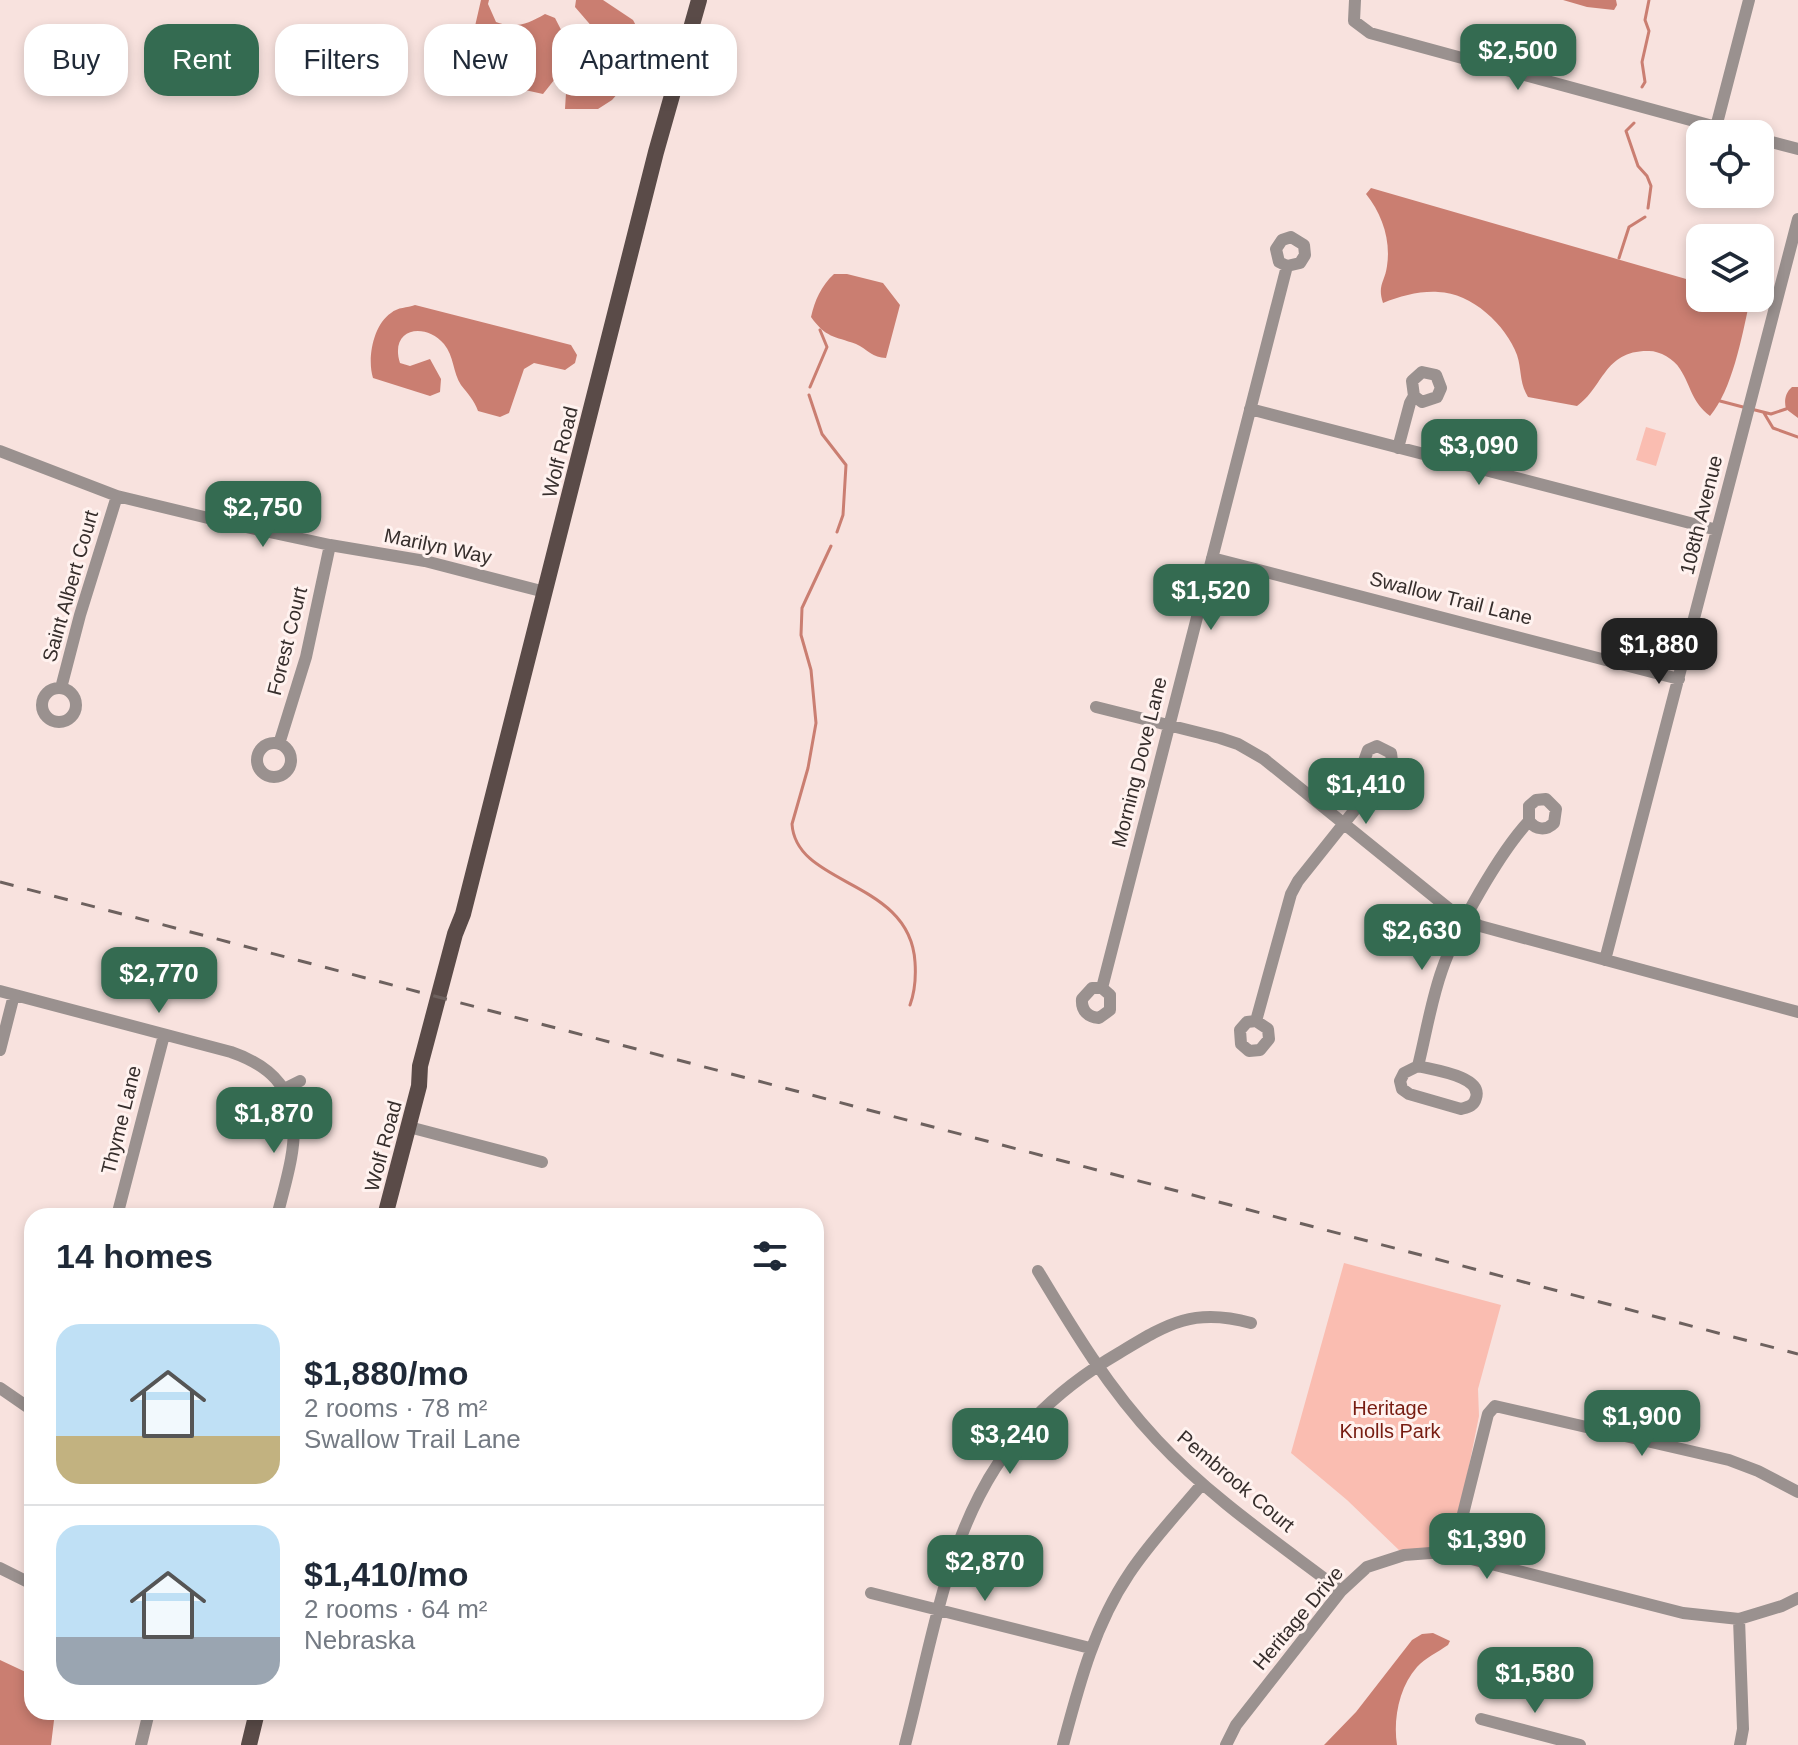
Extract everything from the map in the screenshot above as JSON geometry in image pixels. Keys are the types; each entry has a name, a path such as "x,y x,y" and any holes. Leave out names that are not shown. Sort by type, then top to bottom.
{"main road":[{"name":"Wolf Road","path":"387,1208 419,1086 428,1068 445,1005 462,936 463,914 651,173 699,0"},
{"path":"249,1745 255,1720"}],"street":[{"path":"1355,0 1354,21 1370,33 1690,120"},
{"path":"1718,120 1749,0"},
{"path":"1774,143 1798,149"},
{"name":"108th Avenue","path":"1605,960 1798,219"},
{"name":"Morning Dove Lane","path":"1102,988 1287,266"},
{"path":"1398,448 1414,396"},
{"path":"1250,409 1717,530"},
{"name":"Marilyn Way","path":"0,451 117,496 330,545 425,561 545,592"},
{"name":"Saint Albert Court","path":"61,688 117,496"},
{"name":"Forest Court","path":"279,744 306,657 330,545"},
{"name":"Swallow Trail Lane","path":"1212,558 1679,679"},
{"path":"1096,707 1238,744 1264,759 1453,912 1480,926 1798,1012"},
{"path":"1256,1021 1291,894 1307,868 1381,777"},
{"path":"1418,1066 1468,1080 1477,1093 1475,1102 1461,1109 1409,1094 1402,1089 1400,1081 1404,1073 1418,1066 1440,975 1466,919 1517,833 1529,821"},
{"path":"0,991 247,1058 270,1073 292,1111 295,1136 279,1208"},
{"path":"0,1050 14,995"},
{"name":"Thyme Lane","path":"119,1208 164,1035"},
{"path":"282,1090 300,1081"},
{"path":"409,1127 542,1162"},
{"name":"Pembrook Court","path":"1038,1271 1096,1366 1157,1440 1202,1484 1341,1591"},
{"path":"905,1745 959,1539 988,1476 1008,1447 1038,1412 1096,1366 1167,1324 1199,1317 1228,1317 1251,1323"},
{"path":"0,1388 24,1404"},
{"path":"1453,1554 1488,1414 1495,1406 1729,1460 1798,1492"},
{"path":"1063,1745 1090,1648 1129,1573 1202,1484"},
{"name":"Heritage Drive","path":"1226,1745 1236,1725 1341,1591 1367,1567 1404,1555 1444,1552 1683,1613 1739,1619 1798,1598"},
{"path":"0,1568 24,1580"},
{"path":"871,1593 1090,1648"},
{"path":"1739,1619 1743,1729 1740,1745"},
{"path":"1481,1719 1580,1745"},
{"path":"141,1745 147,1720"}],"green space":[{"path":"1646,427 1666,433 1656,466 1636,460"},
{"name":"Heritage Knolls Park","path":"1344,1263 1501,1305 1478,1389 1479,1416 1452,1551 1401,1552 1347,1500 1291,1453"}],"shaded area":[{"path":"481,0 489,0 496,22 503,24 475,24"},
{"path":"576,0 603,0 635,24 590,24 575,7"},
{"path":"1563,0 1616,0 1617,5 1614,10"},
{"path":"545,14 555,18 558,24 552,24 552,83 543,94 536,92 536,24 521,24"},
{"path":"566,96 616,96 598,109 565,109"},
{"path":"1371,188 1686,279 1686,312 1747,312 1735,363 1718,405 1710,416 1695,400 1677,365 1653,351 1623,356 1577,406 1528,397 1512,344 1496,322 1475,304 1438,292 1410,294 1383,303 1381,288 1388,247 1381,219 1366,194"},
{"path":"834,274 883,283 900,305 886,358 877,357 856,344 831,335 811,317 819,294"},
{"path":"415,305 571,345 577,355 575,363 565,370 534,363 524,369 509,413 500,417 478,411 458,380 444,344 428,333 411,332 404,336 398,351 400,363 410,366 430,359 441,379 440,392 430,396 373,378 371,352 380,326 394,311"},
{"path":"1792,387 1798,387 1798,418 1785,406 1786,394"},
{"path":"1433,1633 1450,1641 1420,1664 1406,1684 1397,1715 1397,1745 1324,1745 1356,1712 1412,1640 1422,1634"},
{"path":"0,1660 24,1671 24,1720 54,1720 51,1745 0,1745"}],"waterway":[{"path":"1642,87 1645,82 1642,62 1649,31 1645,20 1649,0"},
{"path":"1634,123 1626,131 1638,166 1651,186 1648,208"},
{"path":"1619,258 1629,227 1645,217"},
{"path":"810,387 827,347 820,330"},
{"path":"809,395 822,434 846,465 843,515 837,532"},
{"path":"1720,401 1743,407"},
{"path":"1751,409 1771,414 1786,409"},
{"path":"1764,413 1773,428 1798,437"},
{"path":"831,546 802,608 801,635 811,670 816,723 808,768 792,824 798,845 812,860 875,898 894,914 908,935 915,962 910,1005"}],"railway":[{"path":"0,882 1798,1354"}]}
